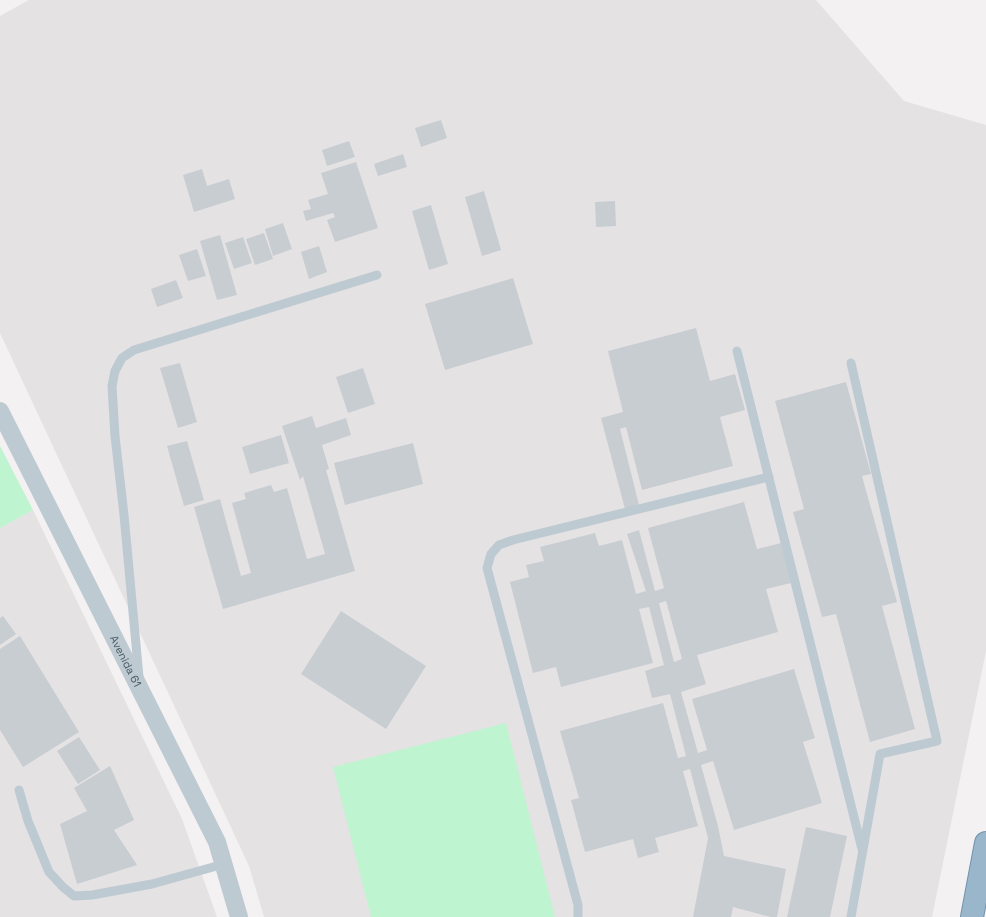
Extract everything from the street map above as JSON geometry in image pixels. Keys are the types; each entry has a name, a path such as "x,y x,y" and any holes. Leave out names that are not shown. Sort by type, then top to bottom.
{"highway":[{"path":"972,917 986,843"}],"street":[{"name":"Avenida 61","path":"0,411 217,842 239,917"}],"lane":[{"path":"141,691 115,436 112,386 115,371 122,358 134,350 377,275"},
{"path":"737,351 863,852"},
{"path":"851,363 936,741 880,754 851,917"},
{"path":"578,917 578,905 487,568 491,554 499,545 513,540 769,477"},
{"path":"19,790 28,821 49,872 74,896 92,895 152,884 224,864"}],"shaded area":[{"path":"29,0 816,0 904,101 986,125 986,651 932,917 264,917 249,866 0,333 0,16"},
{"path":"33,510 182,819 217,917 0,917 0,528"}],"green space":[{"path":"0,446 33,510 0,528"},
{"path":"506,723 555,917 371,917 333,767"}],"building":[{"path":"441,120 447,138 421,147 415,128"},
{"path":"349,141 355,157 327,166 322,150"},
{"path":"403,154 407,167 378,176 374,164"},
{"path":"356,162 378,228 335,242 327,220 335,217 333,213 306,221 303,211 311,209 308,200 328,194 321,173"},
{"path":"202,169 207,186 229,179 235,199 194,212 183,175"},
{"path":"484,191 501,250 482,256 465,197"},
{"path":"615,201 616,226 596,227 595,202"},
{"path":"431,205 448,264 429,270 412,211"},
{"path":"283,223 292,249 273,256 265,229"},
{"path":"264,233 273,259 255,265 246,239"},
{"path":"220,235 237,295 217,300 200,241"},
{"path":"243,237 252,263 234,269 225,243"},
{"path":"319,246 327,272 309,279 301,252"},
{"path":"197,249 206,276 188,281 179,255"},
{"path":"513,278 533,344 445,370 425,304"},
{"path":"176,280 183,298 157,307 151,289"},
{"path":"696,328 710,381 735,374 745,410 720,417 733,466 642,490 626,427 620,429 639,505 625,509 601,418 623,412 608,351"},
{"path":"180,363 197,422 178,428 160,368"},
{"path":"363,368 375,404 348,413 336,377"},
{"path":"846,382 871,474 862,476 897,602 882,606 915,729 870,742 836,614 822,617 793,512 804,509 775,401"},
{"path":"312,416 316,428 346,418 351,435 322,445 329,469 326,470 355,571 223,609 194,507 220,499 241,576 251,573 232,503 246,499 244,493 271,485 274,492 287,488 307,559 325,554 303,476 300,480 282,426"},
{"path":"281,435 289,463 250,474 242,447"},
{"path":"187,441 204,500 184,506 167,446"},
{"path":"413,443 423,484 345,505 334,463"},
{"path":"744,502 757,549 781,543 791,583 766,589 778,632 697,655 706,684 681,692 698,753 707,750 692,699 794,669 815,738 803,742 822,803 734,830 713,761 701,765 718,826 724,856 786,869 777,917 771,917 733,907 731,917 693,917 708,838 690,769 683,771 698,826 655,838 659,852 638,858 633,839 585,852 571,800 579,798 560,731 663,703 678,758 686,756 670,694 652,698 645,671 664,665 649,607 639,609 653,663 561,687 556,667 533,673 510,582 529,577 526,565 544,561 540,547 595,533 599,546 622,540 636,594 646,591 627,534 639,530 655,591 664,588 648,528","holes":["666,601 682,659 674,662 659,603"]},
{"path":"341,611 426,666 386,729 301,674"},
{"path":"3,616 16,634 0,645 0,618"},
{"path":"20,636 79,732 23,767 0,730 0,649"},
{"path":"79,737 100,770 78,784 57,751"},
{"path":"110,766 134,820 114,830 137,865 77,884 60,824 87,811 74,788"},
{"path":"806,827 847,836 830,917 787,917"}]}
